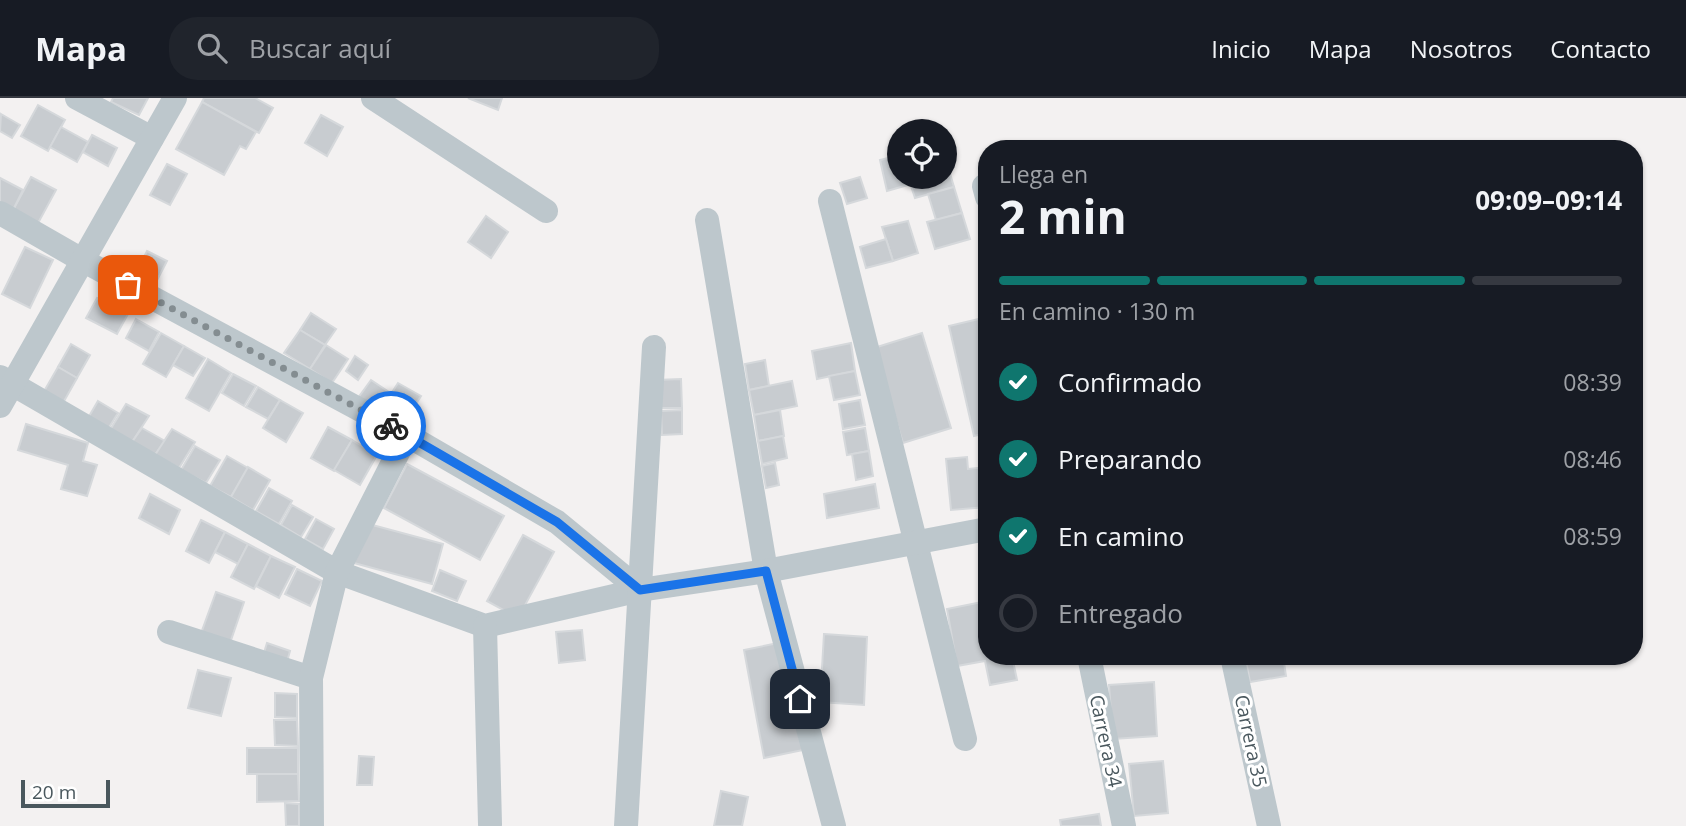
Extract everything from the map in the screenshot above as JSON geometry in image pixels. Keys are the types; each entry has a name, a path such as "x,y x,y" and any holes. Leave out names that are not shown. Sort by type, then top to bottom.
{"street":[{"path":"77,98 152,138"},
{"path":"0,406 6,381 82,260 175,98"},
{"path":"373,98 547,211"},
{"path":"830,201 965,739"},
{"path":"0,213 407,435 557,522 640,590"},
{"path":"707,220 766,571 834,826"},
{"path":"626,826 654,347"},
{"path":"6,381 337,572 485,626 640,590 766,571 978,531"},
{"path":"312,826 311,678 337,572 407,435"},
{"path":"485,626 490,824"},
{"path":"169,632 311,678"},
{"name":"Carrera 34","path":"1090,665 1124,826"},
{"name":"Carrera 35","path":"1234,665 1269,826"}],"building":[{"path":"113,98 148,98 139,115 111,102"},
{"path":"204,98 255,98 273,108 259,133 202,102"},
{"path":"468,98 502,98 498,110"},
{"path":"202,102 256,132 246,149 240,146 224,175 176,149"},
{"path":"38,105 65,120 48,151 21,136"},
{"path":"1,114 20,125 12,138 0,131"},
{"path":"321,115 343,127 327,156 305,143"},
{"path":"61,127 88,142 77,162 50,147"},
{"path":"92,135 117,148 108,166 83,152"},
{"path":"887,158 887,189 894,189 887,191 880,160"},
{"path":"167,164 187,174 170,205 150,195"},
{"path":"31,177 56,190 37,225 12,212"},
{"path":"860,177 867,198 847,204 840,183"},
{"path":"0,178 23,190 12,212 0,205"},
{"path":"912,189 947,189 915,198"},
{"path":"955,189 962,213 936,220 928,194"},
{"path":"962,213 970,239 935,249 927,222"},
{"path":"486,216 508,232 491,258 468,242"},
{"path":"908,221 918,253 893,261 882,227"},
{"path":"886,239 893,261 866,268 860,247"},
{"path":"25,247 53,260 30,308 2,294"},
{"path":"147,251 167,261 150,294 131,284"},
{"path":"97,298 128,314 117,334 86,318"},
{"path":"311,313 336,329 325,345 300,330"},
{"path":"136,319 159,332 149,351 126,338"},
{"path":"978,319 978,435 974,436 949,326"},
{"path":"300,330 325,345 310,369 284,353"},
{"path":"161,333 184,346 166,377 143,364"},
{"path":"922,333 951,428 903,443 874,348"},
{"path":"851,343 855,371 817,379 812,351"},
{"path":"71,344 90,355 77,378 58,367"},
{"path":"326,345 348,359 332,383 310,369"},
{"path":"184,346 205,358 193,376 173,365"},
{"path":"355,356 368,365 358,380 346,371"},
{"path":"208,359 231,373 209,411 186,398"},
{"path":"765,360 769,386 749,390 745,364"},
{"path":"58,367 77,378 63,403 43,393"},
{"path":"855,371 860,395 834,400 829,376"},
{"path":"233,374 256,386 244,406 222,393"},
{"path":"681,379 682,408 657,408 656,380"},
{"path":"371,380 389,392 377,410 358,398"},
{"path":"792,381 797,406 754,415 749,390"},
{"path":"398,383 421,396 402,425 380,411"},
{"path":"258,387 280,400 268,419 246,407"},
{"path":"280,400 303,413 286,442 263,428"},
{"path":"860,400 865,425 843,429 839,404"},
{"path":"98,401 118,413 108,429 88,418"},
{"path":"126,404 149,416 132,442 110,430"},
{"path":"682,410 682,434 662,435 661,411"},
{"path":"780,410 784,436 758,441 754,415"},
{"path":"26,424 88,443 83,461 97,465 87,496 61,489 68,465 18,450"},
{"path":"328,427 352,440 334,471 311,458"},
{"path":"142,428 165,441 155,455 132,442"},
{"path":"865,428 869,451 847,455 843,432"},
{"path":"172,429 195,442 179,468 155,455"},
{"path":"783,436 787,458 762,464 758,441"},
{"path":"352,440 377,455 360,485 334,470"},
{"path":"195,446 220,460 206,483 181,470"},
{"path":"869,451 873,476 856,480 852,454"},
{"path":"227,456 248,468 231,497 210,486"},
{"path":"967,457 968,469 978,468 978,508 951,510 946,459"},
{"path":"775,463 779,485 766,488 762,466"},
{"path":"407,464 504,516 480,560 384,508"},
{"path":"248,467 270,480 253,510 231,497"},
{"path":"875,484 879,508 827,518 824,494"},
{"path":"269,488 292,501 279,524 256,511"},
{"path":"150,494 180,510 169,534 139,518"},
{"path":"292,505 313,517 301,537 281,525"},
{"path":"316,519 334,529 323,549 305,539"},
{"path":"201,520 225,532 209,563 186,551"},
{"path":"365,523 443,544 432,584 354,563"},
{"path":"225,532 248,544 238,564 215,552"},
{"path":"523,535 554,552 518,618 487,601"},
{"path":"248,544 271,556 254,589 231,577"},
{"path":"271,556 295,567 279,598 256,586"},
{"path":"297,569 322,581 310,606 285,594"},
{"path":"440,570 466,581 457,601 432,591"},
{"path":"216,592 244,602 228,649 199,639"},
{"path":"978,603 978,662 957,666 947,609"},
{"path":"582,630 585,660 559,663 556,632"},
{"path":"824,634 867,637 864,705 820,702"},
{"path":"783,642 803,750 764,758 744,650"},
{"path":"267,643 290,651 285,669 261,662"},
{"path":"986,665 1014,665 1017,680 990,685"},
{"path":"1247,665 1284,665 1286,676 1250,682"},
{"path":"198,670 231,678 221,716 188,708"},
{"path":"1154,682 1157,736 1113,739 1109,685"},
{"path":"275,693 297,694 297,718 275,717"},
{"path":"274,720 297,720 298,746 275,745"},
{"path":"247,748 298,748 298,774 247,774"},
{"path":"359,756 374,757 372,785 357,785"},
{"path":"1163,761 1168,813 1134,816 1129,764"},
{"path":"257,774 298,774 299,801 257,802"},
{"path":"721,791 748,797 742,826 714,826"},
{"path":"285,803 299,804 299,826 286,826"},
{"path":"1099,814 1101,826 1061,826 1060,820"}],"way so far":[{"path":"128,285 391,426"}],"route":[{"path":"391,426 557,522 640,590 766,571 800,699"}]}
